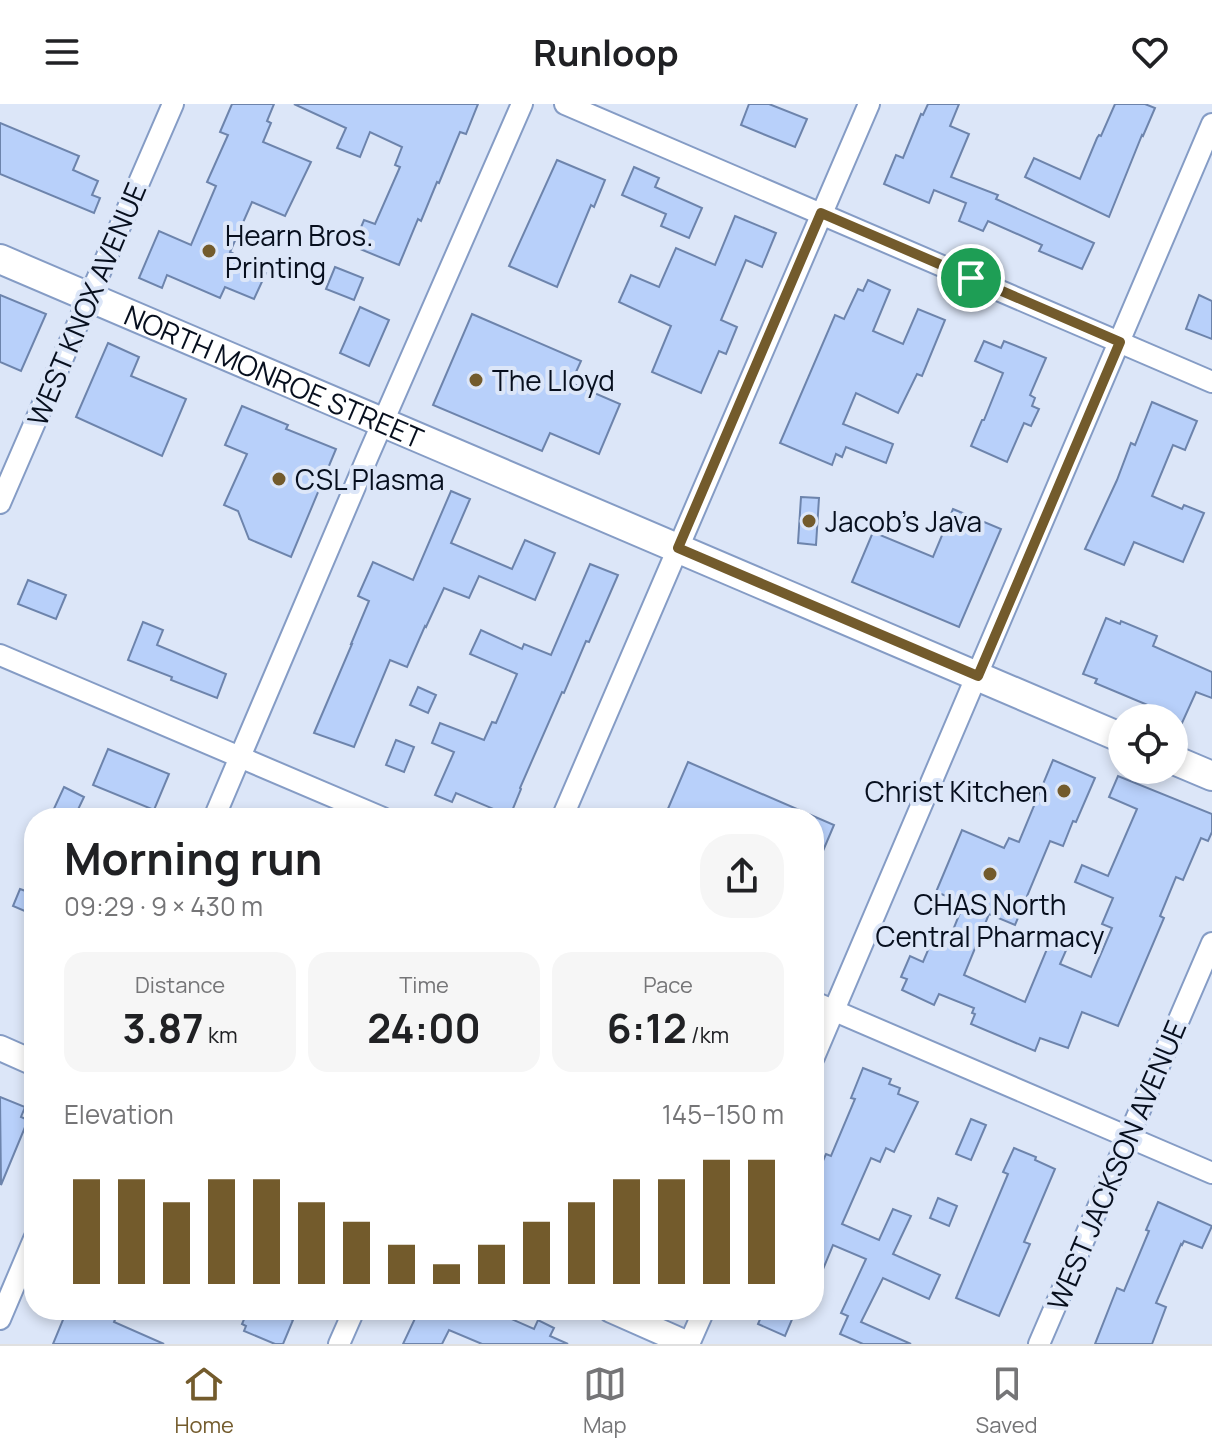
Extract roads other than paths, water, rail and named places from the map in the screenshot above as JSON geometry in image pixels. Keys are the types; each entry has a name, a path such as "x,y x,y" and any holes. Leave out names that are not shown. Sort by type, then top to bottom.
{"main road":[{"name":"NORTH MONROE STREET","path":"0,259 1108,732"},
{"path":"1188,766 1212,776"}],"street":[{"name":"WEST KNOX AVENUE","path":"0,503 173,104"},
{"path":"218,808 522,104"},
{"path":"565,104 1212,382"},
{"path":"566,808 869,104"},
{"path":"824,1034 1212,124"},
{"path":"0,655 360,808"},
{"name":"WEST JACKSON AVENUE","path":"1039,1344 1212,943"},
{"path":"824,1006 1212,1173"},
{"path":"0,1048 24,1059"},
{"path":"0,1319 24,1263"},
{"path":"339,1344 350,1320"},
{"path":"634,1320 689,1344 700,1320"}],"place":[{"name":"Hearn Bros. Printing","path":"209,251"},
{"name":"The Lloyd","path":"476,380"},
{"name":"CSL Plasma","path":"279,479"},
{"name":"Jacob's Java","path":"809,521"},
{"name":"Christ Kitchen","path":"1064,791"},
{"name":"CHAS North Central Pharmacy","path":"990,874"}]}
